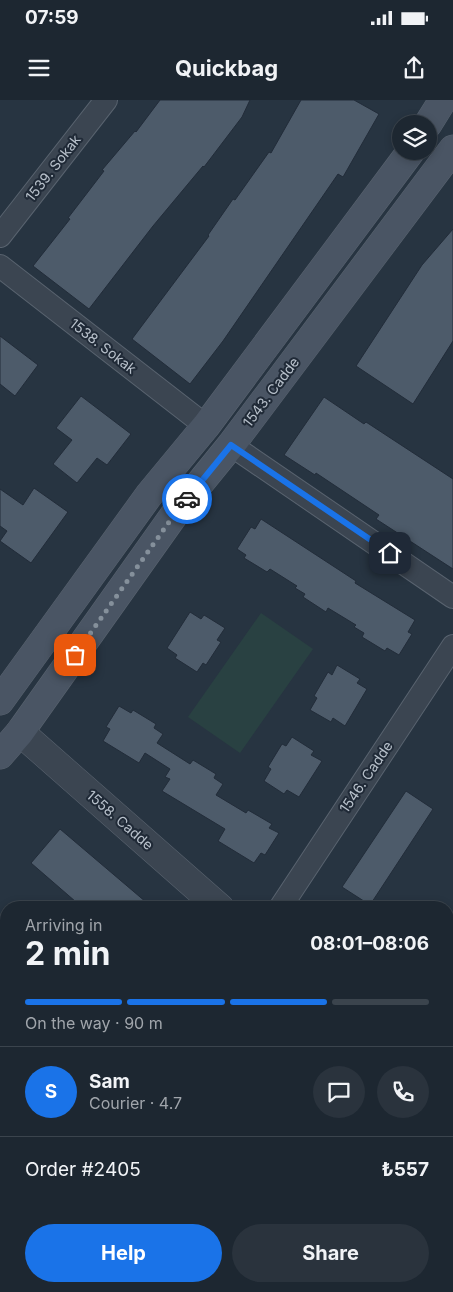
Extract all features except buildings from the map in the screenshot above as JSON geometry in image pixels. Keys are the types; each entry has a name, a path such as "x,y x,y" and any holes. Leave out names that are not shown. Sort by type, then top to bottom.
{"main road":[{"path":"434,115 443,100"},
{"name":"1543. Cadde","path":"0,755 20,732 174,515 231,445 453,149"},
{"path":"0,701 149,495 206,426 404,160"}],"street":[{"name":"1539. Sokak","path":"0,236 106,100"},
{"name":"1538. Sokak","path":"0,266 206,426"},
{"path":"231,445 453,597"},
{"name":"1546. Cadde","path":"285,901 453,646"},
{"name":"1558. Cadde","path":"20,732 212,901"}],"green space":[{"path":"261,613 313,649 240,753 188,717"}],"way so far":[{"path":"75,655 187,499"}],"route":[{"path":"187,499 231,445 390,553"}]}
